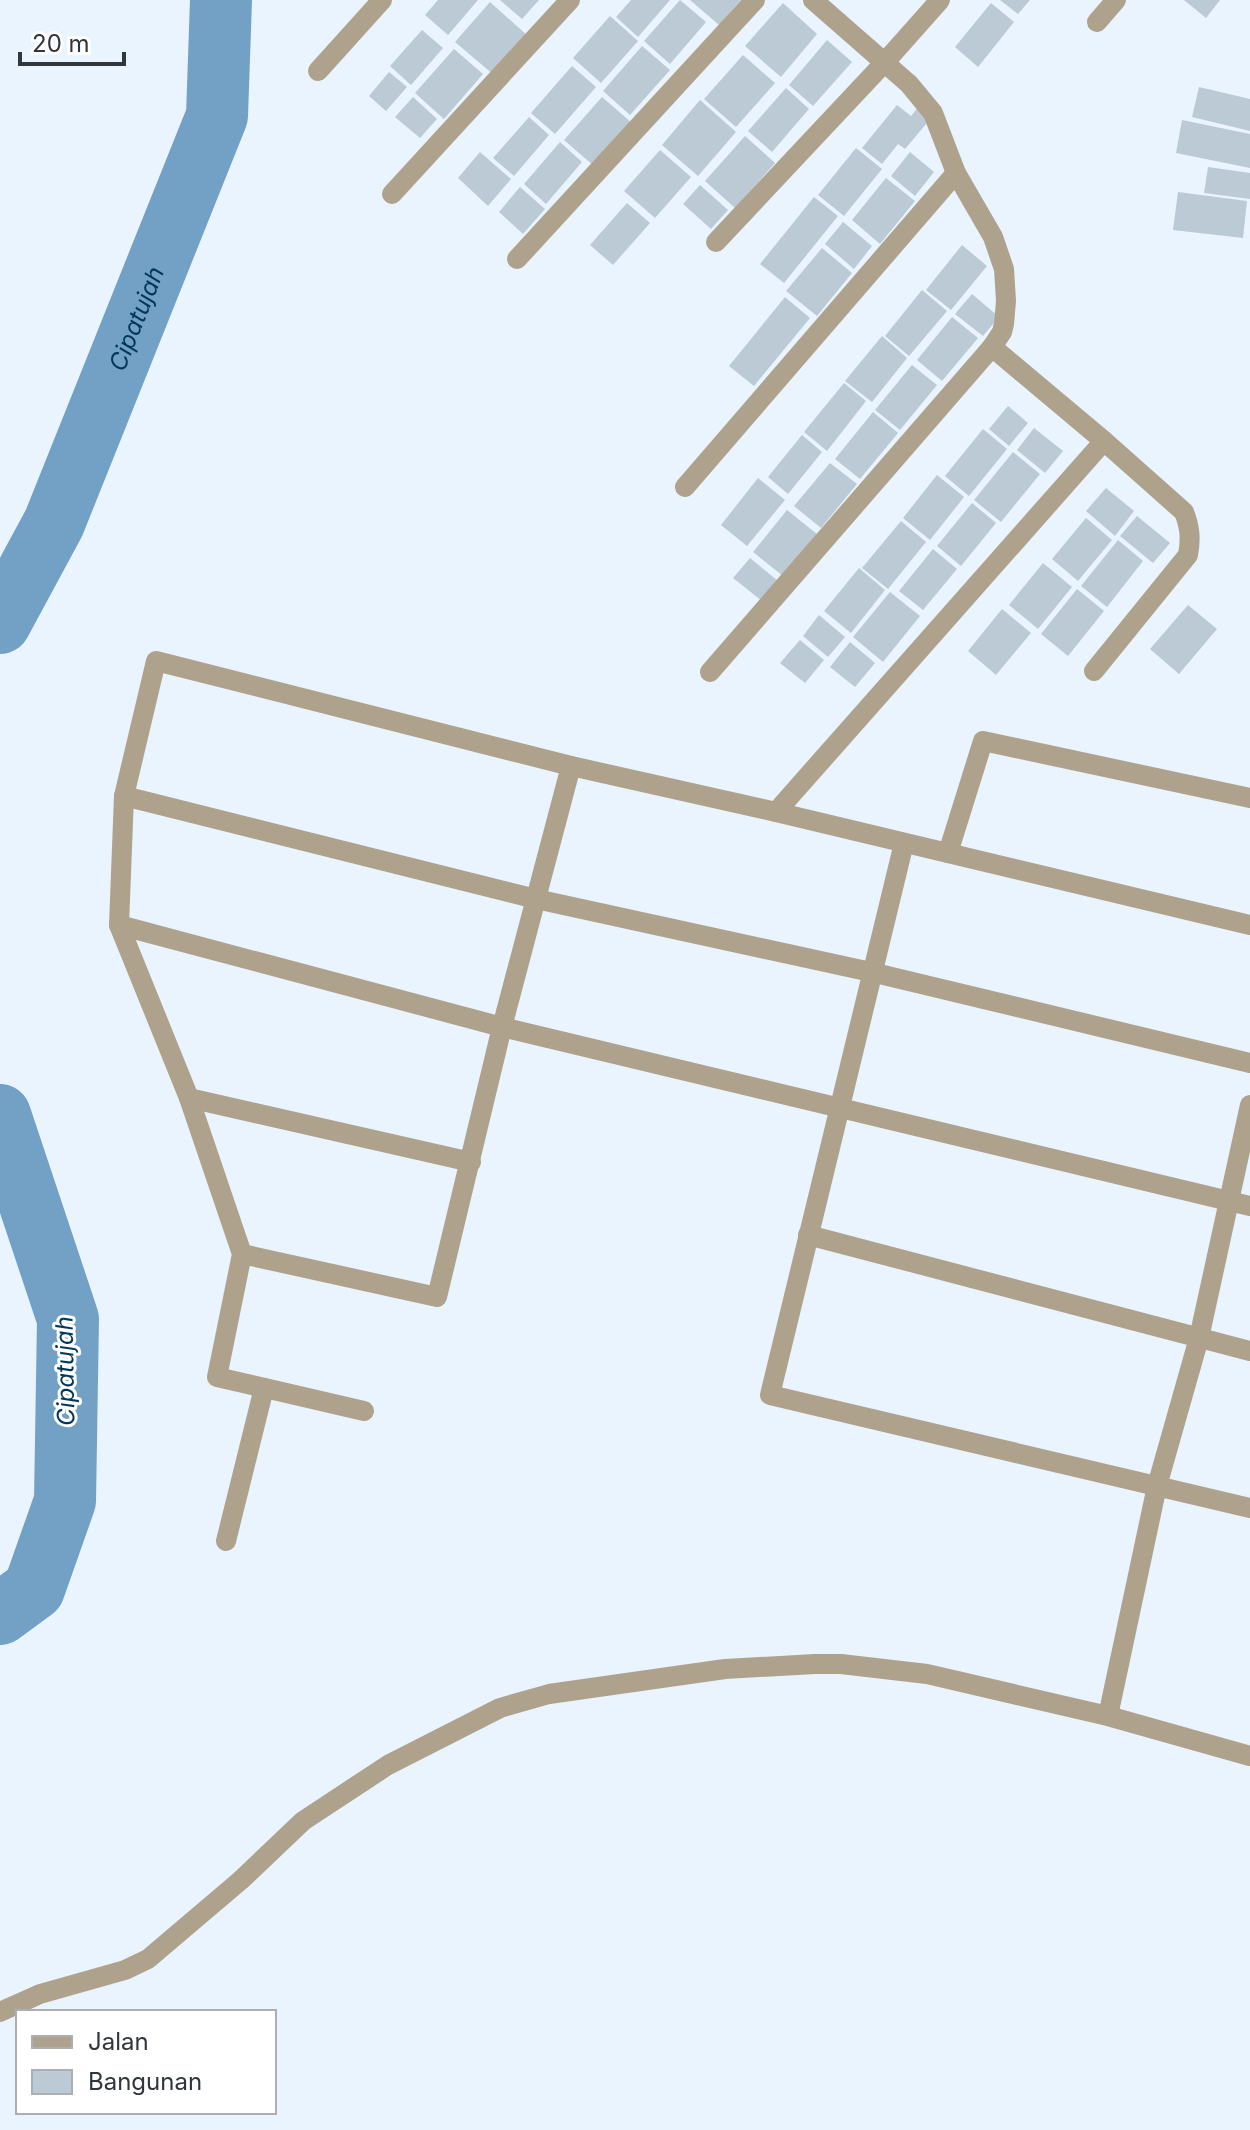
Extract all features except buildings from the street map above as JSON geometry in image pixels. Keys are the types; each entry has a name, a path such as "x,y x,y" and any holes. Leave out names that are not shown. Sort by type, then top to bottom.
{"street":[{"path":"318,71 382,0"},
{"path":"392,194 570,0"},
{"path":"517,259 755,0"},
{"path":"710,672 992,347 1004,324 1004,269 993,237 956,173 933,113 915,90 813,0"},
{"path":"716,242 940,0"},
{"path":"1097,22 1116,0"},
{"path":"685,487 956,173"},
{"path":"992,347 1184,512 1190,531 1188,555 1094,671"},
{"path":"776,812 1104,441"},
{"path":"364,1411 217,1377 242,1254 189,1098 119,925 124,796 156,661 571,766 1250,925"},
{"path":"948,853 983,741 1250,798"},
{"path":"242,1254 437,1297 502,1027 571,766"},
{"path":"124,796 536,899 871,972 1250,1063"},
{"path":"904,843 770,1395 1250,1508"},
{"path":"119,925 502,1027 1250,1206"},
{"path":"189,1098 471,1162"},
{"path":"1108,1716 1157,1486 1199,1338 1250,1105"},
{"path":"808,1235 1250,1351"},
{"path":"226,1541 264,1388"},
{"path":"0,2012 40,1994 125,1970 148,1959 241,1880 303,1821 388,1765 500,1708 532,1698 621,1682 725,1669 841,1664 927,1674 1108,1716 1250,1756"}],"waterway":[{"name":"Cipatujah","path":"0,623 54,523 217,116 221,0"},
{"name":"Cipatujah","path":"0,1115 68,1319 65,1501 34,1589 0,1614"}]}
